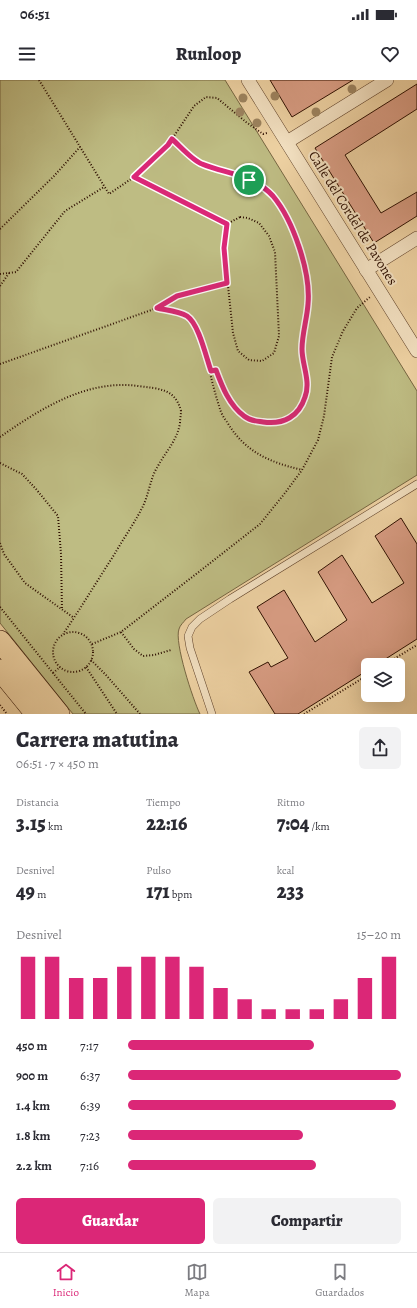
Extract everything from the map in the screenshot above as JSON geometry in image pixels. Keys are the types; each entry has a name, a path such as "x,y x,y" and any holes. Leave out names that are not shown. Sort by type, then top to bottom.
{"main road":[{"path":"0,641 60,714"},
{"path":"0,670 36,714"}],"street":[{"name":"Calle del Cordel de Pavones","path":"248,80 417,351"},
{"path":"287,142 378,82"},
{"path":"366,270 417,238"}],"lane":[{"path":"212,714 190,648 188,636 192,627 200,619 230,599 417,484"}],"path":[{"path":"39,80 109,194 134,177 168,145 194,106 206,97 217,98 263,134 279,130"},
{"path":"172,139 200,164 229,172 249,180 272,196 286,216 298,242 307,279 308,303 302,350 308,385 305,397 298,412 289,419 278,423 251,421 243,416 234,406 223,388 216,370 211,371"},
{"path":"0,228 54,176 80,147"},
{"path":"134,177 227,224"},
{"path":"0,274 16,272 65,211 104,187"},
{"path":"240,217 248,218 259,223 269,236 275,252 279,336 274,353 262,361 249,360 238,351 233,333 224,248 227,224 240,217"},
{"path":"0,286 9,273"},
{"path":"0,364 157,308 177,296 227,283"},
{"path":"92,644 121,632 260,524 302,470 318,440 324,416 332,357 343,331 357,308 379,291"},
{"path":"157,308 178,312 188,316 197,332 211,371 220,410 232,430 241,441 260,457 302,470"},
{"path":"0,437 24,420 78,393 106,386 130,385 169,392 176,399 181,413 178,433 170,449 157,466 143,508 74,618 63,634 58,638 52,650 55,662 60,667 71,672 77,672 86,667 91,660 93,650 92,644 83,634 77,632 63,634"},
{"path":"0,463 22,474 58,516 61,554 62,610"},
{"path":"0,544 4,554 25,583 74,618"},
{"path":"0,607 86,714"},
{"path":"121,632 134,649 143,656 154,655 172,650"},
{"path":"396,658 417,645"},
{"path":"91,660 140,714"},
{"path":"53,673 60,667"},
{"path":"86,667 117,714"},
{"path":"304,714 361,679"},
{"path":"0,705 7,714"}],"shaded area":[{"path":"0,80 225,80 417,391 417,475 186,619 180,626 178,636 179,646 193,697 200,714 73,714 0,623"}],"building":[{"path":"270,80 353,80 292,117"},
{"path":"417,84 417,109 345,155 381,213 417,192 417,216 374,243 315,148"},
{"path":"401,518 417,544 417,639 387,658 361,658 361,674 298,714 275,714 249,672 268,662 271,667 288,658 257,607 284,590 315,642 347,620 318,572 342,555 372,603 404,583 375,536"}],"route":[{"path":"172,139 200,164 229,172 249,180 272,196 286,216 298,242 307,279 308,303 302,340 302,350 308,385 305,397 298,412 289,419 278,423 251,421 243,416 234,406 223,388 216,370 211,371 200,338 188,316 178,312 157,308 177,296 227,283 224,248 227,224 134,177 168,145 172,139"}]}
